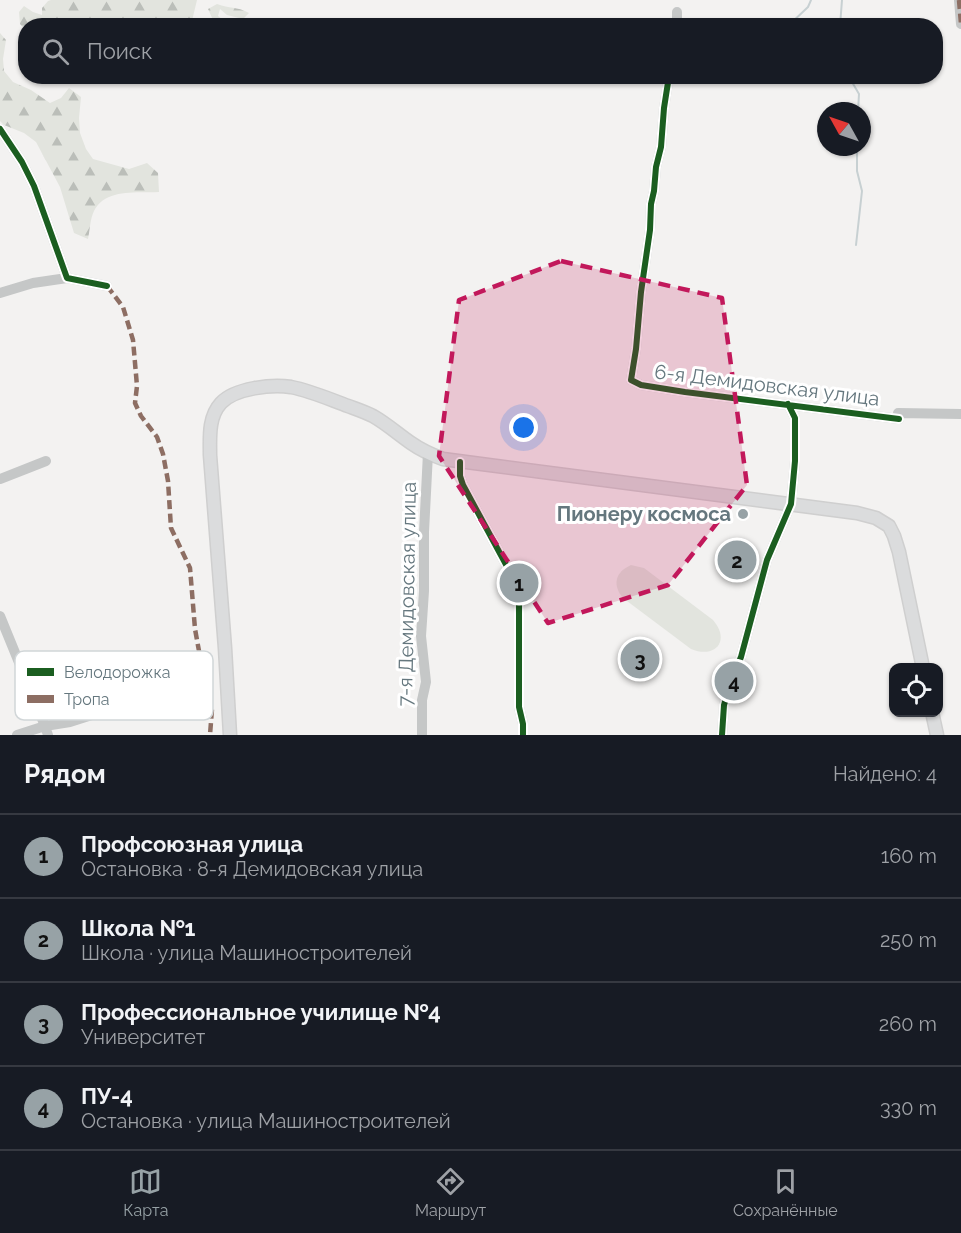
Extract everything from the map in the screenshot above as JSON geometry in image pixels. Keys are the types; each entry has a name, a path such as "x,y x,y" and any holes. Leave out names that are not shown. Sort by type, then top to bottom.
{"main road":[{"path":"230,735 210,455 211,424 220,404 230,396 266,386 289,387 317,394 371,415 412,444 444,459 857,513 876,518 889,526 894,536 922,663"},
{"path":"933,717 937,735"}],"street":[{"path":"959,0 961,24"},
{"path":"677,12 677,18"},
{"name":"6-я Демидовская улица","path":"668,84 661,147 651,204 650,230 631,380 641,385 788,405 898,416 961,414"},
{"path":"0,129 22,162 34,186 67,278"},
{"path":"0,293 33,283 67,278 107,286"},
{"path":"722,735 724,705 741,657 766,560 791,504 795,461 795,418 788,405"},
{"name":"7-я Демидовская улица","path":"422,735 422,700 426,682 421,636 428,453"},
{"path":"0,479 46,461"},
{"path":"460,462 460,476 463,485 516,583 519,600 519,707 523,735"},
{"path":"0,616 15,653"},
{"path":"17,735 46,730 76,720"}],"highlighted area":[{"path":"561,261 722,298 747,485 668,585 548,623 439,456 459,300"}],"green space":[{"path":"197,0 193,18 20,18 19,12 24,6 42,15 42,8 48,1"},
{"path":"217,4 249,13 244,18 239,18 227,15 220,9 218,16 220,18 212,18 208,9"},
{"path":"0,33 6,40 4,71 13,82 31,90 50,103 61,98 69,88 81,97 80,133 93,159 129,169 147,163 158,173 159,192 123,193 106,198 94,211 88,239 74,233 60,187 36,142 0,121"},
{"path":"631,565 644,568 713,620 721,635 718,646 707,652 691,649 623,598 617,588 617,579 621,571"}],"waterway":[{"path":"796,18 808,7 811,0"},
{"path":"841,18 842,0"},
{"path":"853,84 859,94 859,102"},
{"path":"856,245 862,191 857,171 857,156"}],"marked path":[{"path":"959,0 961,24"},
{"path":"107,286 123,307 133,340 137,386 135,403 141,416 157,437 163,454 168,481 171,528 190,568 199,651"},
{"path":"210,735 211,720"}],"cycle path":[{"path":"668,84 661,147 651,204 650,230 631,380 641,385 685,392 899,419"},
{"path":"0,129 22,162 34,186 67,278 107,286"},
{"path":"722,735 724,705 741,657 767,560 791,504 795,461 795,418 788,404"},
{"path":"460,462 460,476 463,485 516,583 519,600 519,707 523,735"}],"place":[{"name":"Пионеру космоса","path":"743,514"},
{"name":"Школа №1","path":"737,560"},
{"name":"Профсоюзная улица","path":"519,583"},
{"name":"Профессиональное училище №4","path":"640,659"},
{"name":"ПУ-4","path":"734,681"}]}
